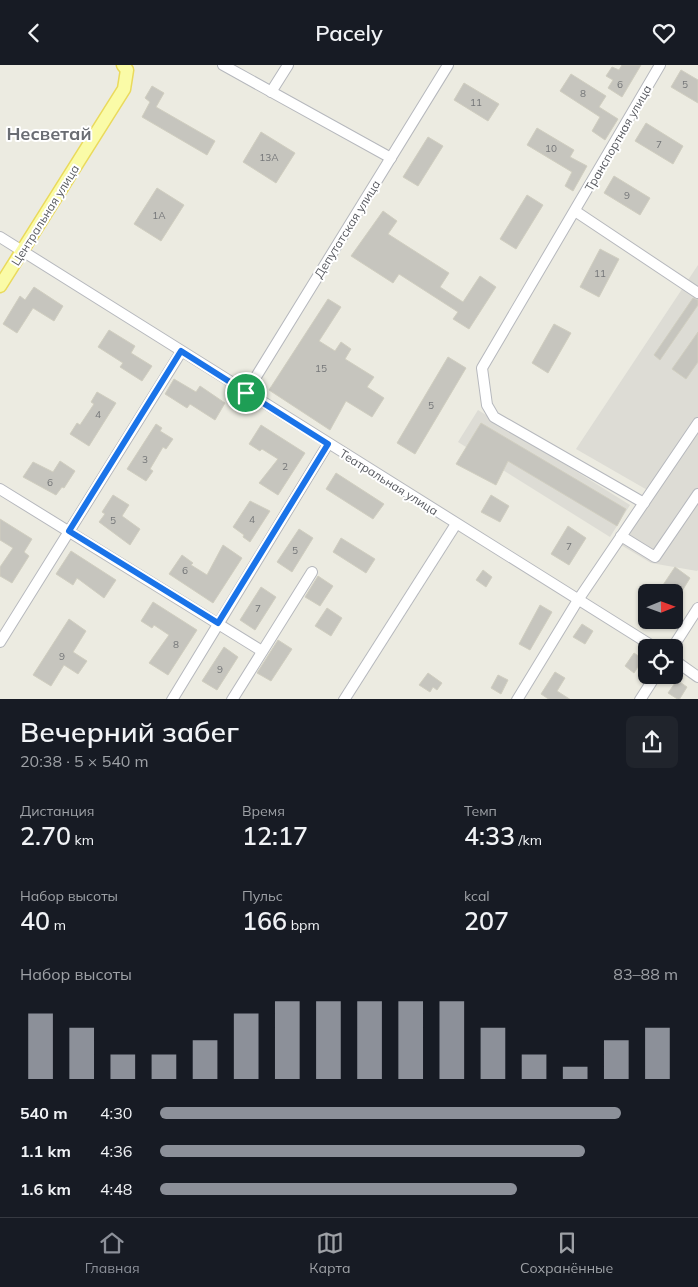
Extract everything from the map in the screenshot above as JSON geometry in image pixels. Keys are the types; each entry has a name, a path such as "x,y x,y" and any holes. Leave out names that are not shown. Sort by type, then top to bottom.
{"main road":[{"name":"Центральная улица","path":"0,286 124,89 127,70 123,65"}],"street":[{"path":"222,65 391,158"},
{"path":"271,92 288,65"},
{"name":"Депутатская улица","path":"246,393 448,65"},
{"name":"Транспортная улица","path":"644,503 494,417 487,405 482,368 660,65"},
{"path":"575,211 698,293"},
{"name":"Театральная улица","path":"0,237 641,639"},
{"path":"0,642 181,351"},
{"path":"517,699 578,600 698,423"},
{"path":"172,699 328,444"},
{"path":"0,489 262,651"},
{"path":"621,536 655,557 698,494"},
{"path":"344,699 456,524"},
{"path":"232,699 312,572"},
{"path":"678,639 698,608"},
{"path":"683,666 698,677"},
{"path":"640,699 650,684"}],"shaded area":[{"path":"698,265 697,571 651,563 621,545 656,495 576,449"},
{"path":"478,410 630,505 610,537 458,442"}],"building":[{"path":"622,65 641,65 622,97 608,88 613,80 606,76 612,67 619,70"},
{"path":"681,70 698,80 698,103 671,87"},
{"path":"571,74 606,96 599,107 618,119 605,140 592,131 600,117 560,91"},
{"path":"464,83 499,104 488,121 454,100"},
{"path":"152,86 164,93 156,107 215,141 207,155 142,117 150,102 145,98"},
{"path":"646,123 683,146 673,164 635,141"},
{"path":"537,128 574,150 570,157 587,166 573,191 565,186 572,172 527,145"},
{"path":"261,132 295,153 276,183 243,162"},
{"path":"428,137 443,146 418,186 403,177"},
{"path":"614,176 650,198 640,215 604,193"},
{"path":"157,188 184,205 161,241 134,224"},
{"path":"527,195 543,205 516,249 500,239"},
{"path":"383,211 397,221 388,234 449,273 440,287 463,302 480,276 496,287 469,329 453,319 458,312 399,274 393,283 351,256"},
{"path":"600,249 619,259 599,297 580,287"},
{"path":"34,287 63,306 54,321 33,308 17,333 3,324 20,296 25,300"},
{"path":"693,298 698,300 698,305 660,360 654,355"},
{"path":"328,299 341,307 319,341 335,351 341,342 351,349 345,359 374,377 367,387 384,398 372,417 346,401 330,430 269,390"},
{"path":"554,324 571,333 548,373 532,363"},
{"path":"109,330 135,346 131,353 152,366 142,381 120,367 123,363 98,347"},
{"path":"698,332 698,362 686,379 672,369"},
{"path":"448,357 466,368 415,454 397,443"},
{"path":"174,379 196,392 200,386 225,403 215,420 190,404 187,408 165,394"},
{"path":"97,392 116,403 89,446 70,434 77,423 80,425 94,404 91,402"},
{"path":"481,423 626,509 617,526 508,461 496,485 456,464"},
{"path":"156,424 162,428 160,431 173,439 166,449 163,447 150,469 153,471 146,481 127,469"},
{"path":"261,425 305,453 278,495 259,483 278,459 262,449 260,451 249,444"},
{"path":"60,461 75,471 64,488 62,487 56,495 23,477 33,462 53,472"},
{"path":"336,473 384,504 373,519 326,489"},
{"path":"113,495 129,505 122,516 140,529 130,545 99,522 105,514 102,512"},
{"path":"491,495 509,506 500,522 481,512"},
{"path":"250,501 270,511 250,542 233,527"},
{"path":"0,519 32,539 24,552 29,556 12,583 0,576 0,567 13,548 0,540"},
{"path":"568,526 586,538 569,565 551,554"},
{"path":"299,529 313,538 292,572 277,562"},
{"path":"341,538 375,559 366,573 333,552"},
{"path":"223,545 242,558 213,603 169,574 182,555 193,563 191,565 207,575"},
{"path":"71,551 116,580 104,598 77,578 73,585 56,574"},
{"path":"675,567 690,578 683,589 683,584 664,584"},
{"path":"483,570 492,577 486,587 476,580"},
{"path":"318,576 333,586 320,606 305,597"},
{"path":"261,587 276,597 255,630 240,620"},
{"path":"153,602 197,630 168,675 149,663 169,635 154,625 152,628 141,621"},
{"path":"540,605 552,612 530,650 519,644"},
{"path":"327,608 342,618 331,636 315,626"},
{"path":"69,619 86,631 73,652 87,661 78,674 64,665 51,686 33,675"},
{"path":"582,624 593,631 585,644 573,637"},
{"path":"278,640 292,649 271,681 257,673"},
{"path":"224,647 238,657 217,690 202,681"},
{"path":"634,653 638,656 638,667 634,673 625,666"},
{"path":"555,672 565,678 557,691 569,699 548,699 541,694"},
{"path":"428,673 442,683 437,690 433,687 430,692 419,685"},
{"path":"498,675 508,680 501,694 491,688"},
{"path":"674,684 683,684 687,687 680,699 668,693"}],"district":[{"name":"Несветай","path":"49,133"}],"route":[{"path":"181,351 246,393 328,444 218,623 69,531 181,351"}]}
